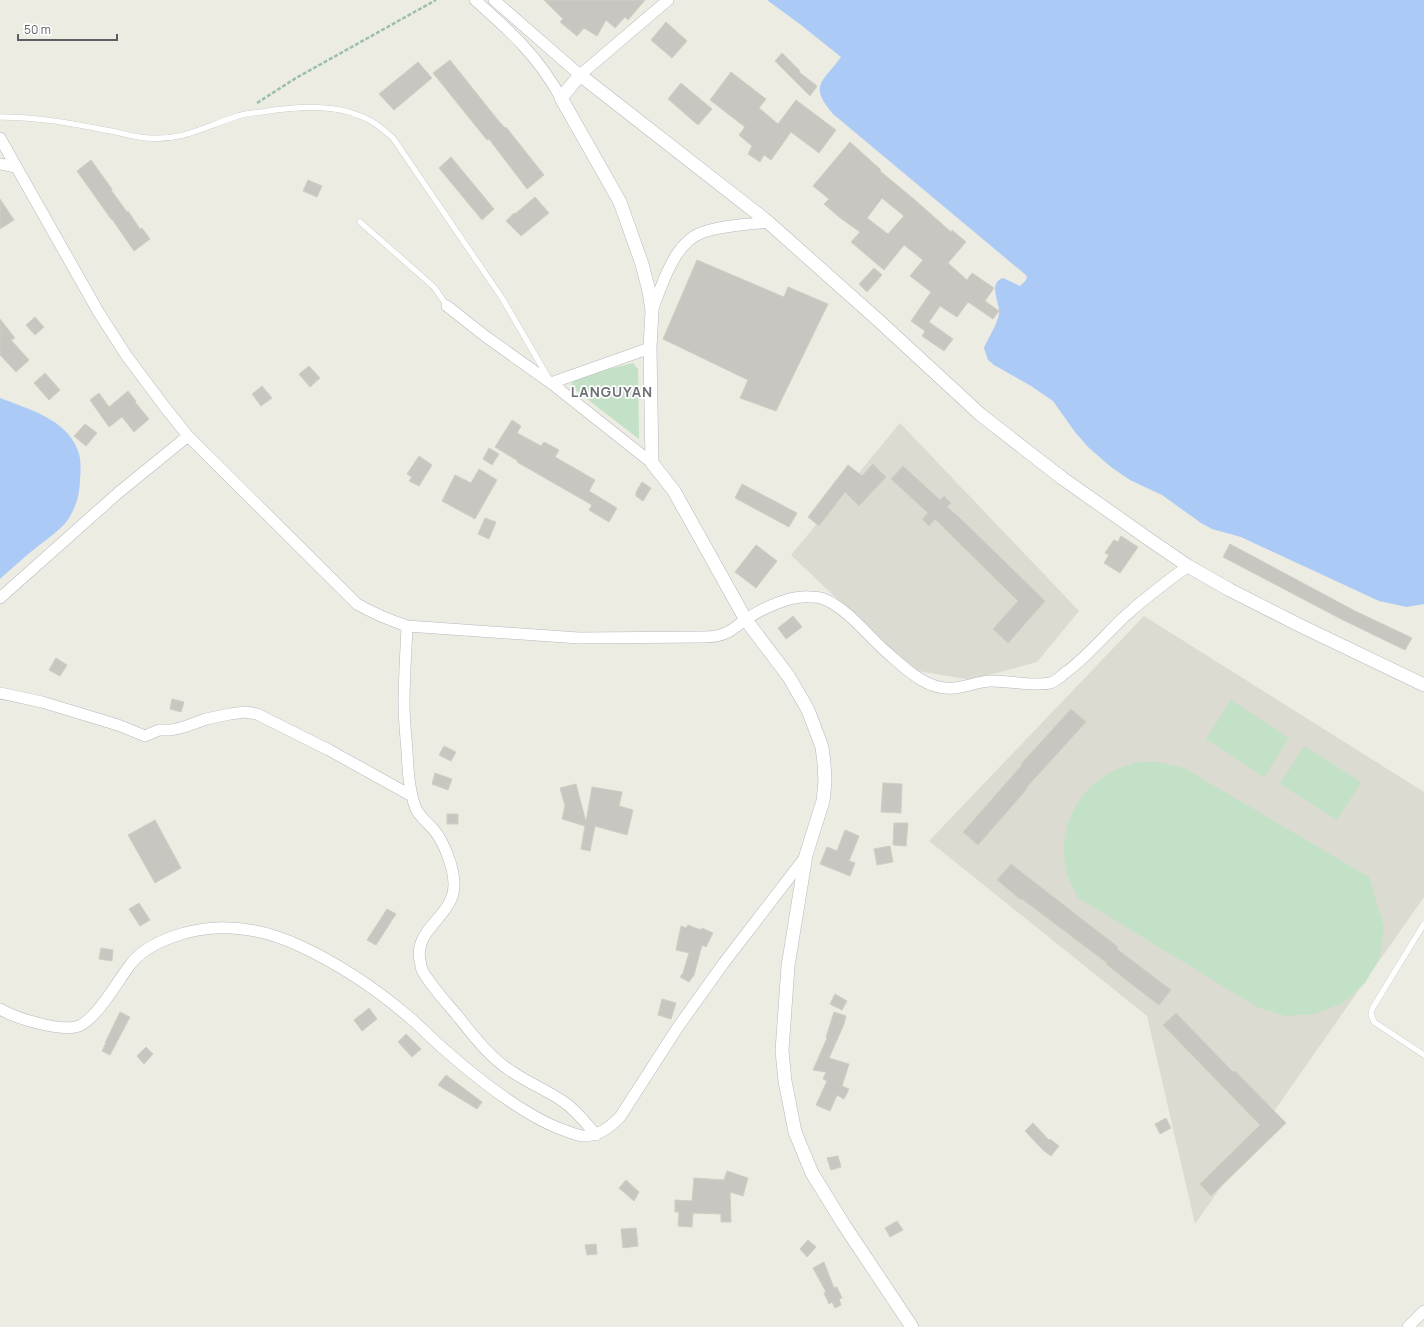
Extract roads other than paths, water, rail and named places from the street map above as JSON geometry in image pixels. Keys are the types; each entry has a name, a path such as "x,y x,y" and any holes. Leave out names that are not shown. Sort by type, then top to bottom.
{"street":[{"path":"474,0 520,41 544,70 620,202 642,264 652,311 650,348 652,463"},
{"path":"494,0 580,75 768,222 998,428 1062,478 1188,566 1230,590 1299,625 1424,685"},
{"path":"561,98 580,75 668,0"},
{"path":"520,41 529,31"},
{"path":"0,138 99,313 126,355 188,436 357,604 407,626 579,638 676,638 717,636 727,633 746,620 781,601 795,597 809,596 823,598 836,606 847,614 889,655 912,674 927,683 940,688 952,688 993,681 1027,684 1051,683 1079,663 1128,614 1188,566"},
{"path":"0,164 16,166"},
{"path":"652,311 662,283 677,253 700,233 715,229 768,222"},
{"path":"447,306 485,336 551,382 652,463 674,491 746,620 793,683 808,710 822,747 824,775 823,801 806,855 788,966 782,1051 785,1081 795,1132 812,1173 844,1225 912,1327"},
{"path":"551,382 650,348"},
{"path":"0,598 118,493 188,436"},
{"path":"407,626 404,706 408,766 412,796 416,810 434,830 442,843 452,868 454,883 454,896 449,905 430,927 421,942 419,953 422,969 443,999 498,1062 512,1072 564,1102 596,1135"},
{"path":"0,693 42,702 118,725 145,736 159,730 171,730 206,719 230,714 245,712 258,714 329,750 412,796"},
{"path":"0,1009 10,1015 54,1026 70,1028 80,1026 89,1019 115,988 130,964 143,951 164,940 186,932 213,927 244,929 271,934 328,960 372,988 408,1016 478,1078 529,1114 541,1121 580,1136 596,1135 611,1126 620,1117 678,1027 723,964 806,855"},
{"path":"1408,1327 1424,1311"}],"lane":[{"path":"0,117 50,119 147,138 173,138 188,135 238,115 285,108 322,108 346,111 364,117 378,125 393,138 502,298 551,382"},
{"path":"360,222 434,287 447,306"},
{"path":"1424,924 1372,1009 1371,1014 1374,1022 1424,1055"}],"water":[{"path":"767,0 1424,0 1424,604 1407,607 1379,601 1241,537 1212,529 1201,523 1162,495 1130,480 1111,467 1088,447 1075,432 1053,401 988,360 984,348 999,315 999,307 995,293 996,284 1003,278 1020,286 1026,280 1027,276 833,114 825,104 820,90 824,78 841,57"},
{"path":"0,398 34,411 56,423 73,440 80,457 81,468 78,495 73,511 67,521 57,532 27,555 0,579"}],"district":[{"name":"LANGUYAN","path":"612,392"}]}
